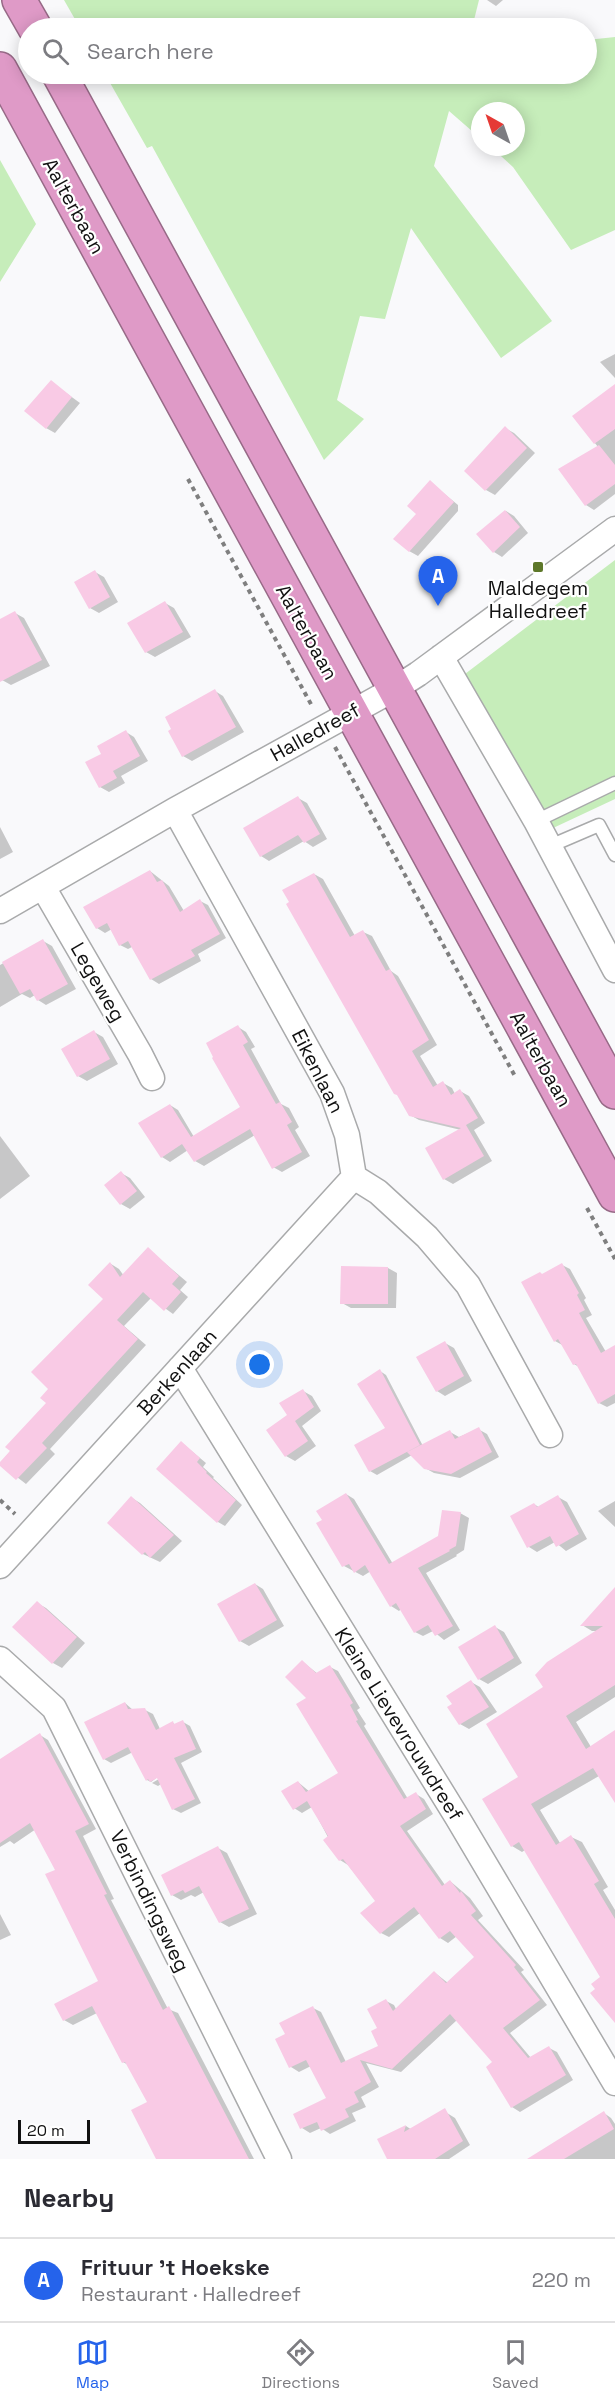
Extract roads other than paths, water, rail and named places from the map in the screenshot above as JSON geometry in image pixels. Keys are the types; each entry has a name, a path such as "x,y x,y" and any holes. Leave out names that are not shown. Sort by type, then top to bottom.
{"highway":[{"path":"19,0 29,18"},
{"name":"Aalterbaan","path":"0,69 337,719 601,1201"},
{"path":"64,84 615,1092"}],"street":[{"name":"Halledreef","path":"0,910 337,719 396,688 615,529"},
{"path":"441,657 550,846 615,970"},
{"name":"Eikenlaan","path":"176,810 332,1093 347,1135 354,1177"},
{"name":"Legeweg","path":"43,887 152,1078"},
{"path":"354,1177 378,1192 427,1237 468,1285 550,1435"},
{"name":"Berkenlaan","path":"0,1566 354,1177"},
{"name":"Kleine Lievevrouwdreef","path":"180,1368 457,1817 615,2083"},
{"name":"Verbindingsweg","path":"0,1659 54,1708 279,2159"}],"lane":[{"path":"536,822 615,783"},
{"path":"550,846 599,825 615,855"}],"place":[{"name":"Maldegem Halledreef","path":"538,567"},
{"name":"Frituur 't Hoekske","path":"438,606"}]}
